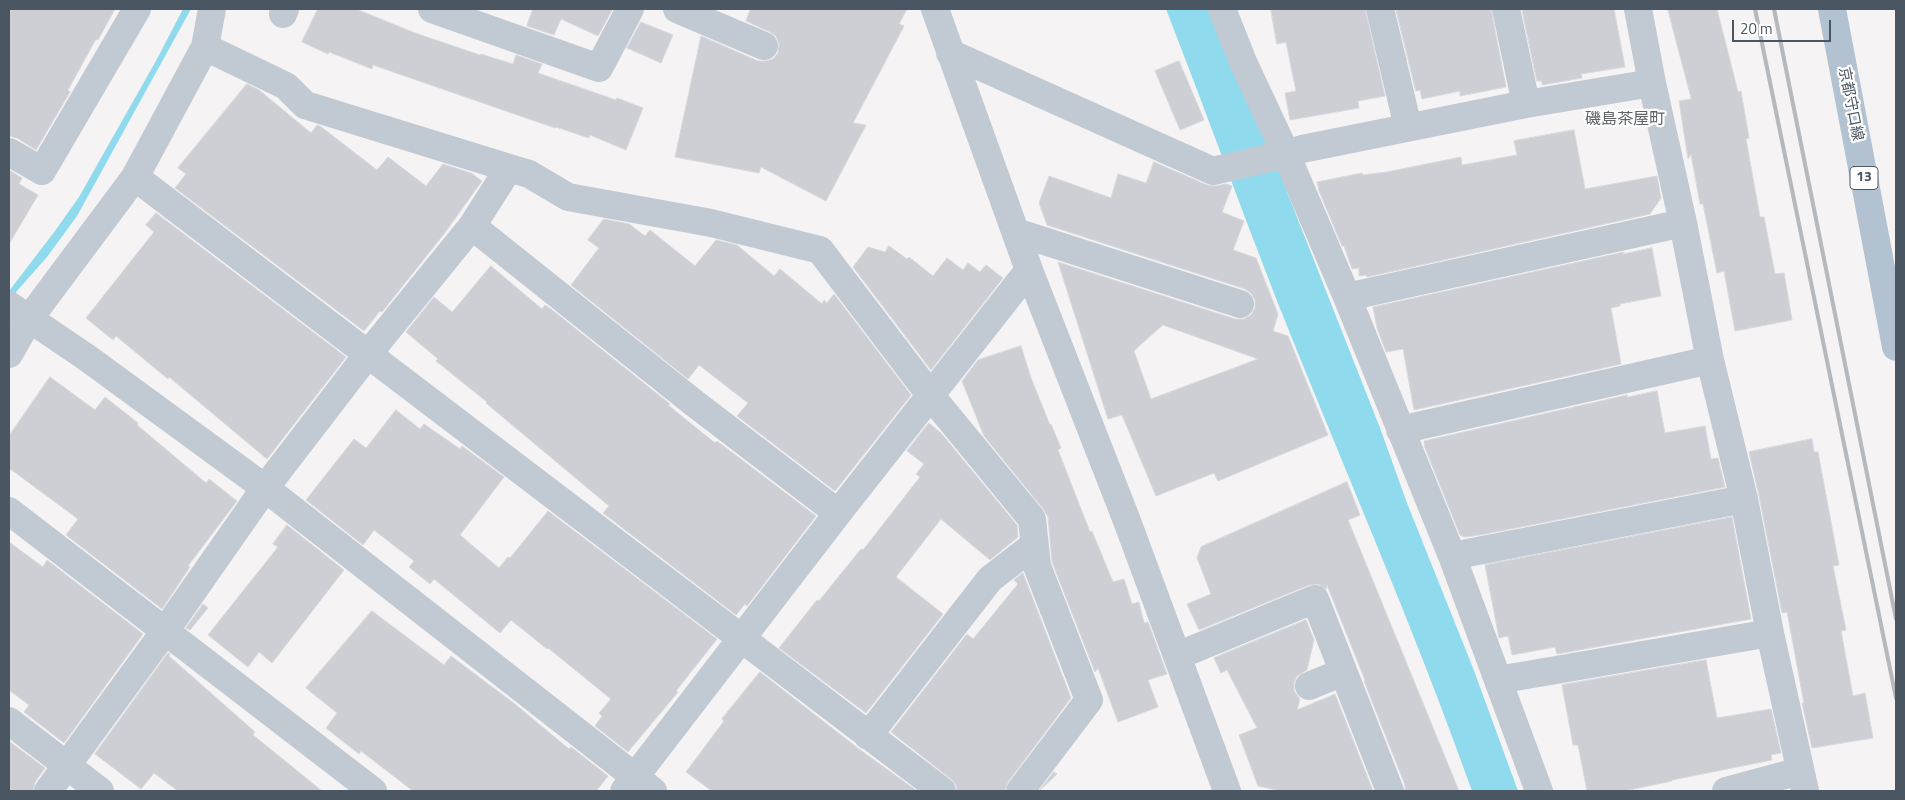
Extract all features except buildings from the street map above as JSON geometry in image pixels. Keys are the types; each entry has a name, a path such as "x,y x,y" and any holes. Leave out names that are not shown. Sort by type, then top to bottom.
{"main road":[{"name":"京都守口線","path":"1832,9 1896,347"}],"street":[{"path":"9,152 42,171 137,9"},
{"path":"9,354 19,312 135,177 205,47 212,9"},
{"path":"432,9 599,68 630,9"},
{"path":"677,9 764,46"},
{"path":"935,9 1029,270 1227,791"},
{"path":"1222,9 1243,62 1286,154 1347,296 1452,556 1539,791"},
{"path":"1380,9 1408,128"},
{"path":"1506,9 1526,104"},
{"path":"1638,9 1710,360 1744,500 1770,633 1803,781 1726,791"},
{"path":"205,47 286,86 305,105 528,174 568,197 712,223 820,250 931,396 1032,519 1037,566 1089,700 1020,791"},
{"path":"950,53 1213,171 1302,149 1526,104 1652,83"},
{"path":"48,791 165,631 265,488 368,354 472,226 509,168"},
{"path":"135,177 942,791"},
{"path":"1347,296 1683,223"},
{"path":"472,226 694,403 838,513"},
{"path":"1016,232 1240,304"},
{"path":"19,312 86,357 265,488 637,787 741,638 1029,270"},
{"path":"1400,430 1710,360"},
{"path":"1452,556 1744,500"},
{"path":"9,511 373,791"},
{"path":"868,736 990,579 1034,545"},
{"path":"1177,656 1315,599 1390,791"},
{"path":"1498,680 1770,633"},
{"path":"1309,686 1344,672"},
{"path":"9,721 100,791"}],"water":[{"path":"183,9 191,9 77,216 47,257 17,291 9,304 9,291 79,197"},
{"path":"1166,9 1215,9 1473,668 1518,791 1472,791 1402,606 1277,301"}],"railway":[{"path":"1755,9 1896,698"},
{"path":"1774,9 1896,619"}],"district":[{"name":"磯島茶屋町","path":"1625,120"}]}
